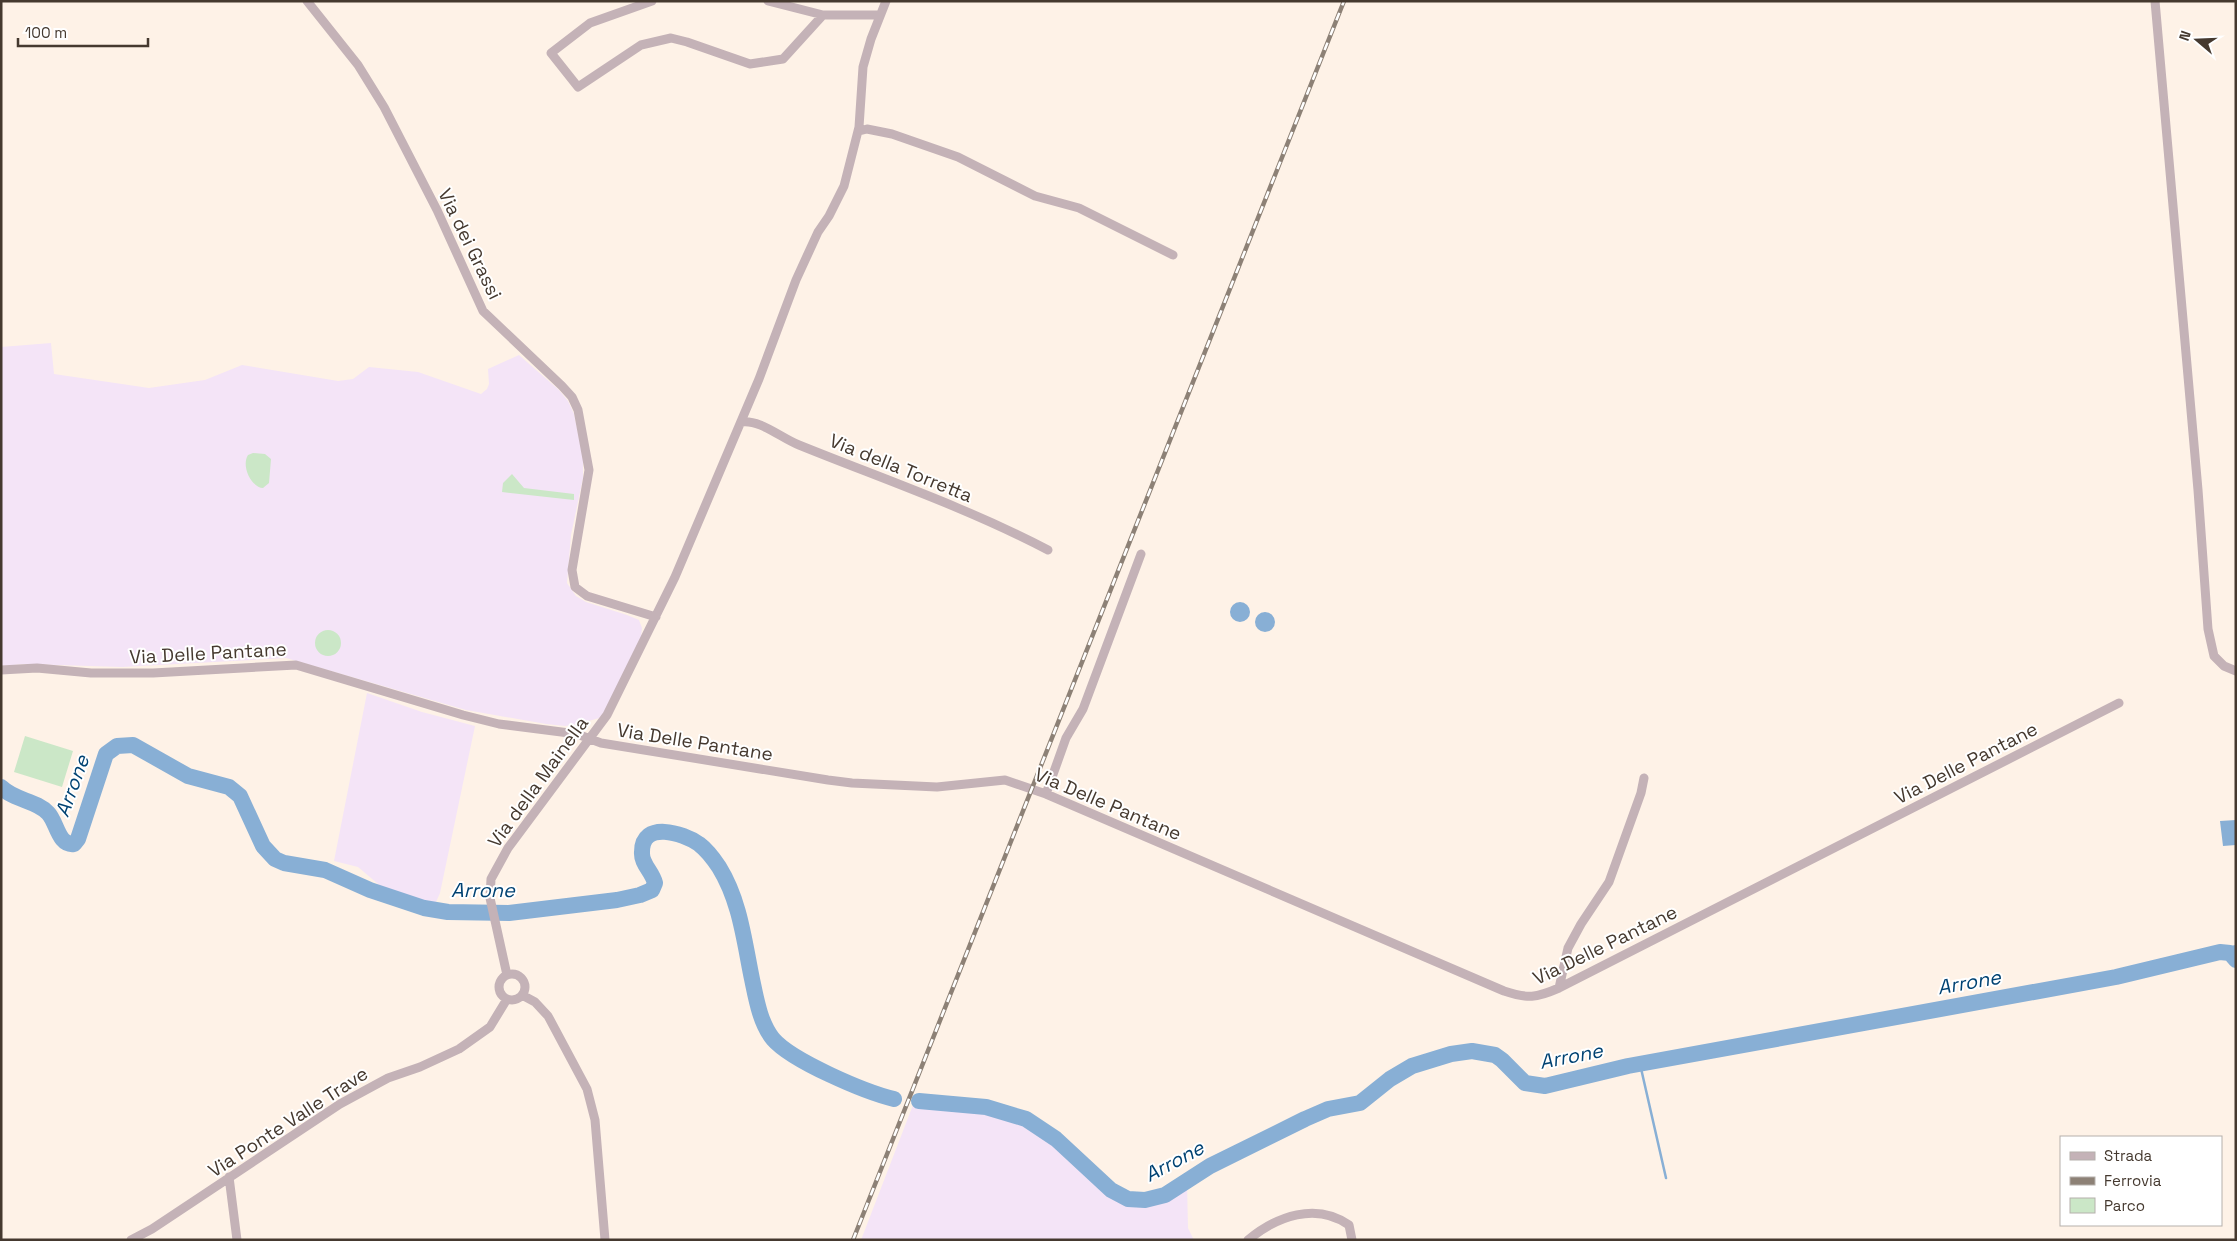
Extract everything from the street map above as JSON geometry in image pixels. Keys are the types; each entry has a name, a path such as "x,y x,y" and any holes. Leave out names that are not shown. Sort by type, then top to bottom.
{"street":[{"name":"Via dei Grassi","path":"307,1 358,65 384,107 437,210 484,311 562,386 578,410 589,470 572,570 575,587 587,596 656,618"},
{"path":"652,1 590,23 551,53 578,87 641,45 670,38 750,64 783,59 823,15"},
{"path":"768,1 823,15 880,15"},
{"name":"Via della Mainella","path":"507,975 490,901 491,879 500,861 588,739 607,716 675,577 741,422 796,280 818,232 829,216 844,186 859,130 863,67 886,1"},
{"path":"2155,1 2208,629 2215,657 2224,666 2236,671"},
{"path":"859,130 867,129 892,134 958,157 1036,196 1079,208 1173,255"},
{"name":"Via della Torretta","path":"741,422 752,421 796,444 964,510 1048,550"},
{"path":"1046,794 1066,738 1083,709 1141,554"},
{"name":"Via Delle Pantane","path":"1,670 37,668 91,673 153,673 296,665 499,724 577,734 588,739 852,784 937,787 1005,780 1046,794 1504,991 1534,997 1559,988 2119,703"},
{"path":"1559,988 1562,968 1570,944 1609,882 1644,778"},
{"path":"507,975 516,975 523,980 525,988 522,995 515,1000 507,999 501,994 499,986 507,975"},
{"path":"522,995 535,1002 548,1016 587,1089 596,1129 606,1240"},
{"name":"Via Ponte Valle Trave","path":"130,1240 152,1229 340,1104 388,1078 420,1067 458,1049 490,1027 507,999"},
{"path":"229,1177 238,1240"},
{"path":"1248,1240 1264,1227 1281,1219 1296,1214 1314,1213 1329,1215 1347,1223 1352,1230 1352,1240"}],"shaded area":[{"path":"51,343 54,374 149,388 205,380 242,365 338,381 353,379 369,367 418,372 481,394 487,389 489,384 488,369 519,355 559,390 568,401 574,414 583,457 583,478 571,535 567,583 576,596 586,602 639,620 642,628 641,637 605,712 599,718 578,724 565,726 546,724 466,710 286,658 122,667 25,664 1,666 1,347"},
{"path":"367,693 422,712 475,726 440,893 436,902 432,904 384,889 358,867 334,861"},
{"path":"913,1105 982,1109 1019,1119 1054,1142 1096,1182 1119,1199 1136,1203 1156,1203 1187,1183 1188,1228 1194,1240 861,1240"}],"green space":[{"path":"253,453 265,454 271,459 269,483 263,488 255,484 248,475 246,460 248,455"},
{"path":"512,474 524,488 574,494 574,500 502,492 503,483"},
{"path":"328,630 337,634 341,643 337,652 328,656 319,652 315,643 319,634"},
{"path":"25,736 73,751 62,787 14,772"}],"water":[{"path":"1240,602 1247,605 1250,612 1247,619 1240,622 1233,619 1230,612 1233,605"},
{"path":"1265,612 1272,615 1275,622 1272,629 1265,632 1258,629 1255,622 1258,615"},
{"path":"2236,820 2236,845 2223,846 2220,821"}],"waterway":[{"name":"Arrone","path":"1,787 13,795 38,805 51,817 64,841 74,844 78,839 106,754 117,746 133,745 188,776 229,787 240,796 263,846 275,859 284,863 325,870 370,890 424,908 448,912 509,913 617,900 640,895 652,890 655,883 643,860 644,842 649,836 656,833 674,833 683,836 699,844 710,854 732,893 737,907 759,1010 765,1026 773,1039 782,1048 796,1057 830,1075 894,1099"},
{"name":"Arrone","path":"2220,952 2236,946"},
{"name":"Arrone","path":"919,1101 986,1107 1026,1119 1056,1139 1111,1190 1128,1199 1145,1200 1165,1195 1210,1166 1305,1119 1328,1109 1360,1103 1390,1079 1412,1066 1451,1054 1472,1051 1495,1055 1525,1083 1545,1086 1628,1066 2116,977 2220,952 2230,953 2236,960"},
{"path":"1640,1064 1666,1178"}],"railway":[{"path":"853,1240 1344,1"}]}
